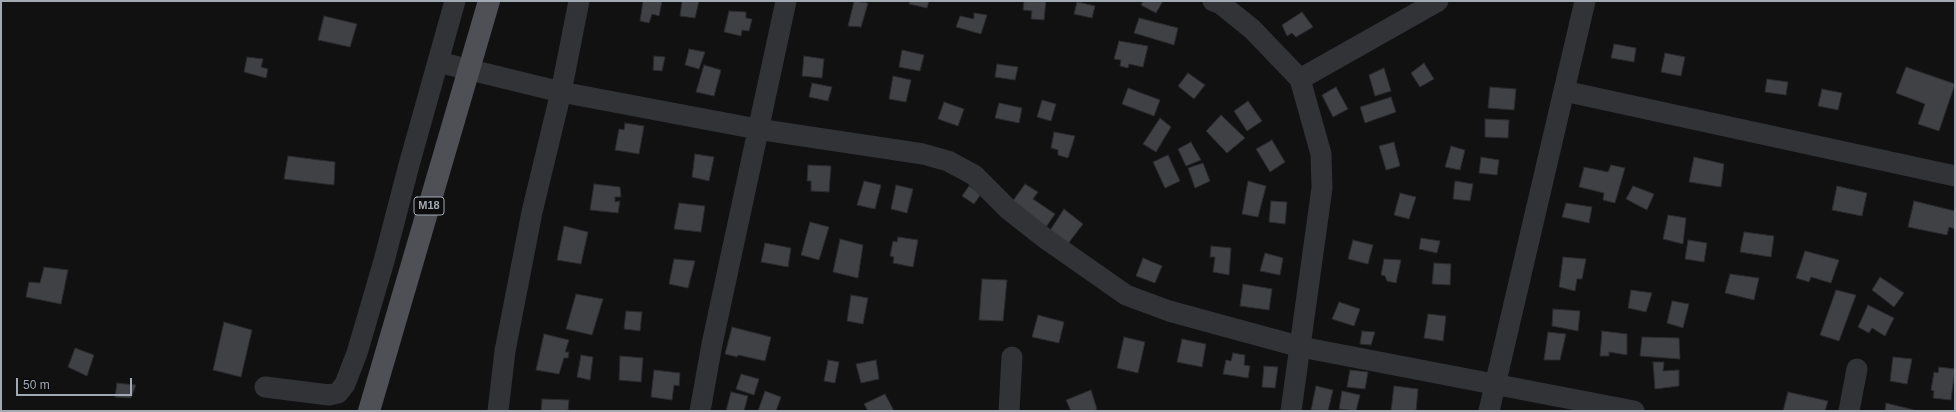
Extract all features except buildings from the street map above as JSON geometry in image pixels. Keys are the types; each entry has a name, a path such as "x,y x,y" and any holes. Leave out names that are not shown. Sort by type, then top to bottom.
{"main road":[{"name":"M18","path":"369,411 489,1"}],"street":[{"path":"265,387 329,395 338,393 345,384 357,353 384,261 455,1"},
{"path":"498,411 505,351 532,212 560,92 579,1"},
{"path":"700,411 712,344 757,129 786,1"},
{"path":"1213,1 1221,4 1252,29 1300,79 1321,154 1322,188 1291,411"},
{"path":"1300,79 1438,1"},
{"path":"1489,411 1584,1"},
{"path":"438,62 560,92 757,129 923,154 948,161 974,175 1009,210 1126,295 1169,311 1301,347 1634,411"},
{"path":"1564,91 1955,176"},
{"path":"1009,411 1012,357"},
{"path":"1849,411 1857,369"}]}
